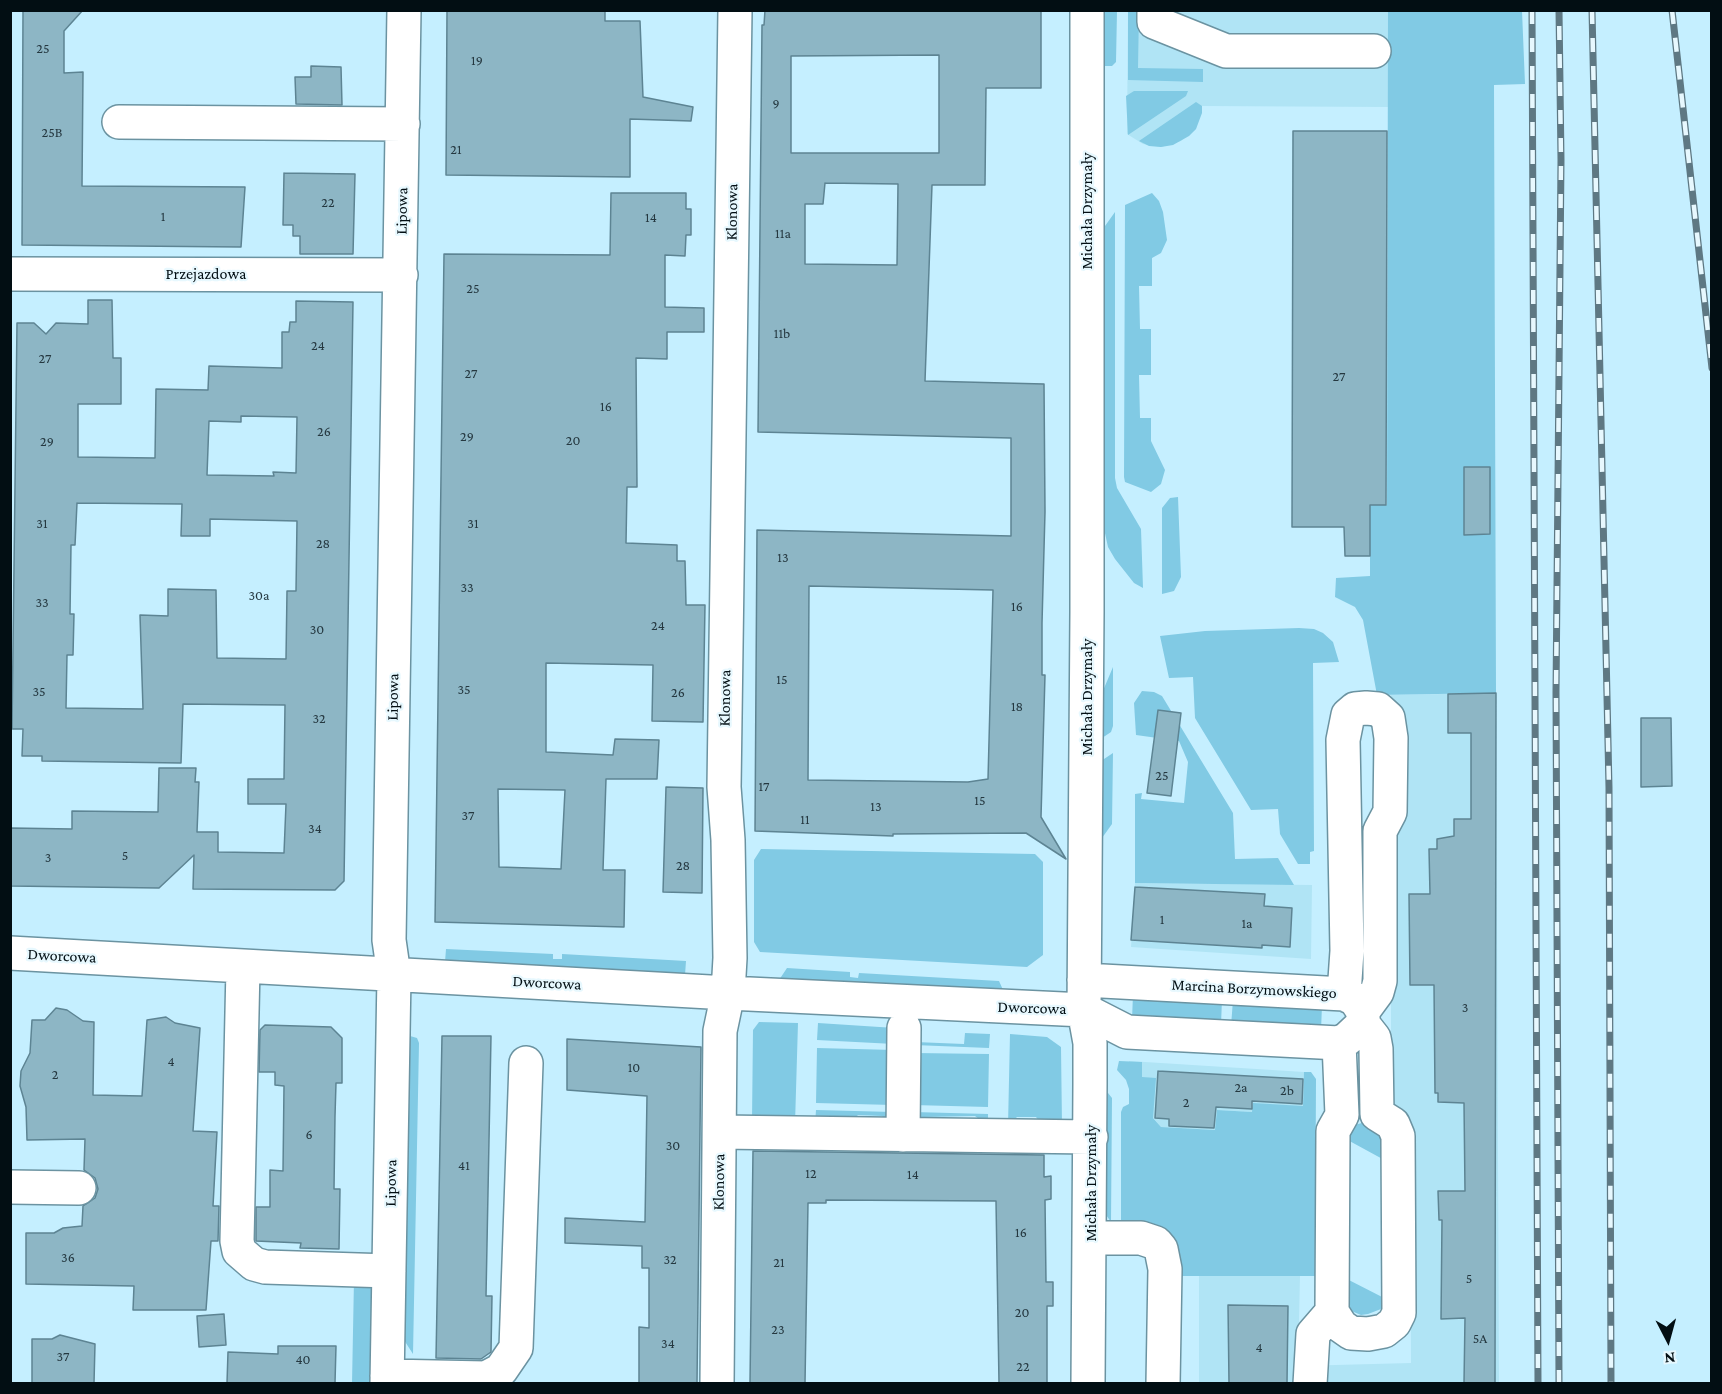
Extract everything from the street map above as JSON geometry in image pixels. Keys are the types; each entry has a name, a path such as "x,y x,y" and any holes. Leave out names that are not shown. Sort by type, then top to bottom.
{"street":[{"name":"Lipowa","path":"387,1380 394,975 389,940 404,10"},
{"name":"Klonowa","path":"717,1383 720,1031 728,993 728,840 724,787 735,10"},
{"name":"Michała Drzymały","path":"1088,10 1084,995 1090,1043 1091,1137 1088,1383"},
{"path":"1154,10 1154,22 1226,51 1374,51"},
{"path":"119,122 403,124"},
{"name":"Przejazdowa","path":"10,274 401,275"},
{"path":"1084,995 1126,1032 1352,1018 1377,992 1380,981 1380,831 1390,812 1391,738 1388,718 1378,709 1355,709 1348,715 1343,740 1347,951 1352,1018 1342,1114 1333,1131 1332,1312 1341,1326 1352,1333 1368,1334 1384,1331 1394,1323 1399,1313 1398,1136 1393,1124 1377,1114 1342,1114"},
{"name":"Dworcowa","path":"10,954 728,993 1084,995"},
{"path":"243,967 237,1241 239,1251 254,1264 265,1267 389,1271"},
{"name":"Marcina Borzymowskiego","path":"1084,995 1352,1018"},
{"path":"1352,1018 1374,1038 1377,1114"},
{"path":"903,1135 904,1028"},
{"path":"387,1380 486,1378 501,1370 516,1348 526,1063"},
{"path":"720,1132 1091,1137"},
{"path":"10,1187 80,1188"},
{"path":"1091,1238 1141,1238 1156,1243 1161,1249 1165,1269 1163,1383"},
{"path":"1310,1383 1313,1334 1332,1312"}],"shaded area":[{"path":"1104,11 1117,11 1116,62 1112,66 1104,66"},
{"path":"1128,11 1388,11 1388,107 1202,106 1196,129 1181,141 1161,147 1143,144 1127,134"},
{"path":"1128,11 1139,11 1138,68 1203,69 1203,82 1128,80"},
{"path":"1388,11 1522,11 1525,84 1494,85 1496,693 1377,695 1363,620 1355,607 1335,597 1336,578 1370,576 1370,505 1387,505"},
{"path":"1134,91 1188,91 1186,96 1128,135 1126,96"},
{"path":"1196,102 1202,106 1202,113 1196,129 1189,136 1173,145 1161,147 1149,146 1139,141"},
{"path":"1152,193 1159,201 1163,212 1167,240 1161,253 1152,258 1152,286 1139,286 1140,329 1151,329 1151,375 1139,375 1140,418 1151,418 1151,441 1165,470 1161,484 1151,492 1125,482 1124,477 1125,205"},
{"path":"1115,212 1115,478 1117,488 1141,529 1143,588 1134,583 1115,559 1108,547 1103,524 1103,234 1105,226"},
{"path":"1178,497 1181,577 1174,591 1162,594 1162,508 1170,498"},
{"path":"1314,629 1323,633 1333,642 1339,662 1313,663 1314,851 1310,852 1310,864 1298,864 1280,834 1278,809 1251,810 1195,718 1193,677 1169,678 1160,636 1205,631"},
{"path":"1113,667 1113,726 1111,732 1102,738 1102,693"},
{"path":"1142,691 1154,692 1162,696 1233,813 1235,859 1278,858 1294,885 1135,883 1135,794 1142,793 1141,799 1184,803 1188,762 1179,741 1136,735 1134,703"},
{"path":"1496,693 1499,1383 1199,1384 1199,1276 1300,1276 1298,1366 1411,1363 1410,1119 1391,1110 1391,695"},
{"path":"1113,753 1112,824 1102,838 1101,761"},
{"path":"761,849 1035,854 1043,862 1043,955 1027,967 760,952 754,942 754,860"},
{"path":"1135,883 1312,885 1311,959 1131,947"},
{"path":"446,949 553,954 553,959 562,959 562,954 686,961 685,975 445,962"},
{"path":"787,968 850,972 850,977 858,978 859,973 999,981 1004,992 779,980"},
{"path":"1133,994 1222,999 1221,1025 1132,1020"},
{"path":"1233,1000 1322,1005 1321,1031 1231,1026"},
{"path":"759,1022 798,1023 795,1124 792,1124 786,1116 760,1115 757,1121 752,1121 753,1030"},
{"path":"818,1023 895,1028 894,1044 817,1040"},
{"path":"965,1033 990,1034 989,1048 914,1045 915,1042 964,1044"},
{"path":"1010,1034 1047,1037 1061,1047 1062,1126 1043,1126 1036,1117 1017,1117 1008,1126"},
{"path":"410,1036 417,1038 419,1043 413,1354 404,1340"},
{"path":"817,1048 894,1050 893,1105 816,1103"},
{"path":"915,1053 989,1054 988,1107 913,1105"},
{"path":"1119,1061 1142,1062 1142,1077 1156,1078 1153,1118 1161,1127 1215,1130 1217,1110 1252,1112 1253,1103 1303,1106 1304,1072 1311,1072 1316,1079 1315,1276 1176,1276 1121,1226 1121,1112 1123,1107 1129,1104 1129,1089 1126,1080 1117,1070"},
{"path":"1129,1061 1304,1072 1303,1115 1217,1110 1216,1130 1161,1127 1129,1089"},
{"path":"1108,1093 1112,1098 1111,1222 1104,1212 1102,1094"},
{"path":"816,1110 893,1112 891,1125 882,1116 858,1115 848,1125 815,1124"},
{"path":"913,1112 988,1114 988,1126 975,1116 925,1117 918,1125"},
{"path":"1362,1123 1380,1128 1388,1162 1344,1138 1354,1125"},
{"path":"1343,1277 1386,1299 1386,1304 1381,1309 1368,1314 1361,1315 1349,1310 1346,1305"},
{"path":"354,1279 363,1280 374,1288 371,1383 352,1384"}],"building":[{"path":"23,10 83,10 64,31 64,73 83,72 82,186 245,187 241,247 22,245"},
{"path":"447,10 605,10 605,21 640,21 643,97 693,107 691,121 630,119 630,177 446,175"},
{"path":"765,10 1041,10 1041,88 986,88 985,185 932,185 925,381 1044,384 1045,512 1042,675 1045,675 1041,817 1066,859 1026,833 893,834 893,836 755,831 757,530 1011,536 1011,438 758,432 762,25 764,25","holes":["939,55 939,153 791,153 791,56","825,183 898,184 897,265 805,264 805,204 823,204","809,586 993,590 988,779 968,782 808,780"]},
{"path":"311,66 341,67 342,105 296,104 295,77 311,77"},
{"path":"1293,131 1387,131 1386,505 1370,505 1370,556 1345,556 1344,527 1292,527"},
{"path":"284,173 355,174 353,254 300,254 300,236 293,236 293,225 283,225"},
{"path":"611,193 686,193 686,209 691,209 691,235 686,235 685,256 665,255 665,307 704,308 704,332 667,332 667,359 636,358 637,487 627,487 626,543 677,545 677,561 685,561 686,605 705,605 703,722 652,721 653,665 546,663 546,752 613,755 615,739 659,740 657,779 606,779 603,870 625,870 624,927 435,922 444,254 610,255","holes":["498,789 565,790 561,869 499,867"]},
{"path":"88,300 112,300 113,358 121,358 121,404 78,404 78,457 155,458 156,389 208,390 209,366 282,368 282,332 289,332 290,322 296,322 296,301 353,302 344,881 335,890 193,889 194,855 159,888 11,886 11,828 72,829 72,811 158,812 159,768 196,768 195,782 199,782 197,832 218,832 218,852 284,853 286,804 248,804 248,779 284,779 285,705 183,704 181,763 42,761 42,756 22,756 23,729 12,729 17,323 34,323 46,334 56,323 88,324","holes":["241,416 297,417 296,473 273,472 274,476 207,475 209,421 241,422","77,503 182,504 181,536 210,536 210,519 297,521 296,591 287,591 286,659 217,658 216,590 168,589 168,616 140,615 143,709 66,708 67,655 73,655 74,614 70,614 71,545 75,545"]},
{"path":"1464,467 1490,467 1490,534 1464,535"},
{"path":"1496,693 1495,1383 1464,1383 1465,1318 1441,1319 1442,1220 1439,1220 1438,1191 1465,1191 1464,1103 1438,1102 1438,1093 1435,1093 1434,985 1410,985 1409,894 1430,894 1429,849 1437,849 1437,839 1454,836 1454,819 1471,819 1471,733 1448,733 1448,694"},
{"path":"1158,710 1181,713 1171,796 1147,793"},
{"path":"1641,718 1671,718 1672,786 1641,787"},
{"path":"666,787 703,788 702,893 663,892"},
{"path":"1135,887 1265,894 1264,906 1292,908 1290,947 1262,945 1262,948 1131,940"},
{"path":"56,1008 67,1010 83,1021 94,1022 93,1095 142,1096 147,1020 166,1017 175,1023 200,1028 193,1131 217,1132 213,1206 219,1206 218,1241 211,1241 206,1310 133,1310 134,1286 26,1284 26,1233 54,1233 63,1228 82,1226 83,1206 95,1198 98,1189 95,1178 84,1170 85,1139 27,1140 26,1107 20,1086 21,1071 30,1053 32,1020 45,1020"},
{"path":"265,1025 331,1027 342,1038 342,1083 336,1083 335,1116 334,1189 340,1189 339,1249 300,1248 301,1243 256,1241 256,1207 270,1207 270,1170 283,1171 284,1086 275,1085 275,1072 259,1072 260,1030"},
{"path":"442,1036 491,1036 486,1296 492,1296 491,1352 481,1359 436,1358"},
{"path":"567,1039 701,1047 697,1383 639,1383 639,1327 649,1328 649,1268 642,1268 642,1246 565,1243 565,1218 645,1222 647,1096 567,1090"},
{"path":"1158,1071 1303,1079 1302,1104 1252,1101 1252,1109 1216,1107 1214,1128 1169,1126 1169,1119 1155,1118"},
{"path":"753,1151 1044,1155 1044,1177 1051,1176 1051,1199 1045,1200 1046,1282 1053,1282 1053,1306 1047,1306 1047,1383 999,1383 996,1201 826,1200 826,1203 808,1203 805,1383 750,1383"},
{"path":"1228,1305 1288,1306 1287,1383 1229,1383"},
{"path":"224,1314 226,1345 199,1347 197,1316"},
{"path":"60,1335 95,1344 94,1383 32,1383 32,1339 52,1339"},
{"path":"278,1346 336,1346 335,1383 227,1383 228,1352 278,1354"}],"railway":[{"path":"1532,10 1538,1384"},
{"path":"1559,10 1561,160 1556,692 1559,1384"},
{"path":"1592,10 1609,788 1611,1384"},
{"path":"1672,10 1712,368"}]}
